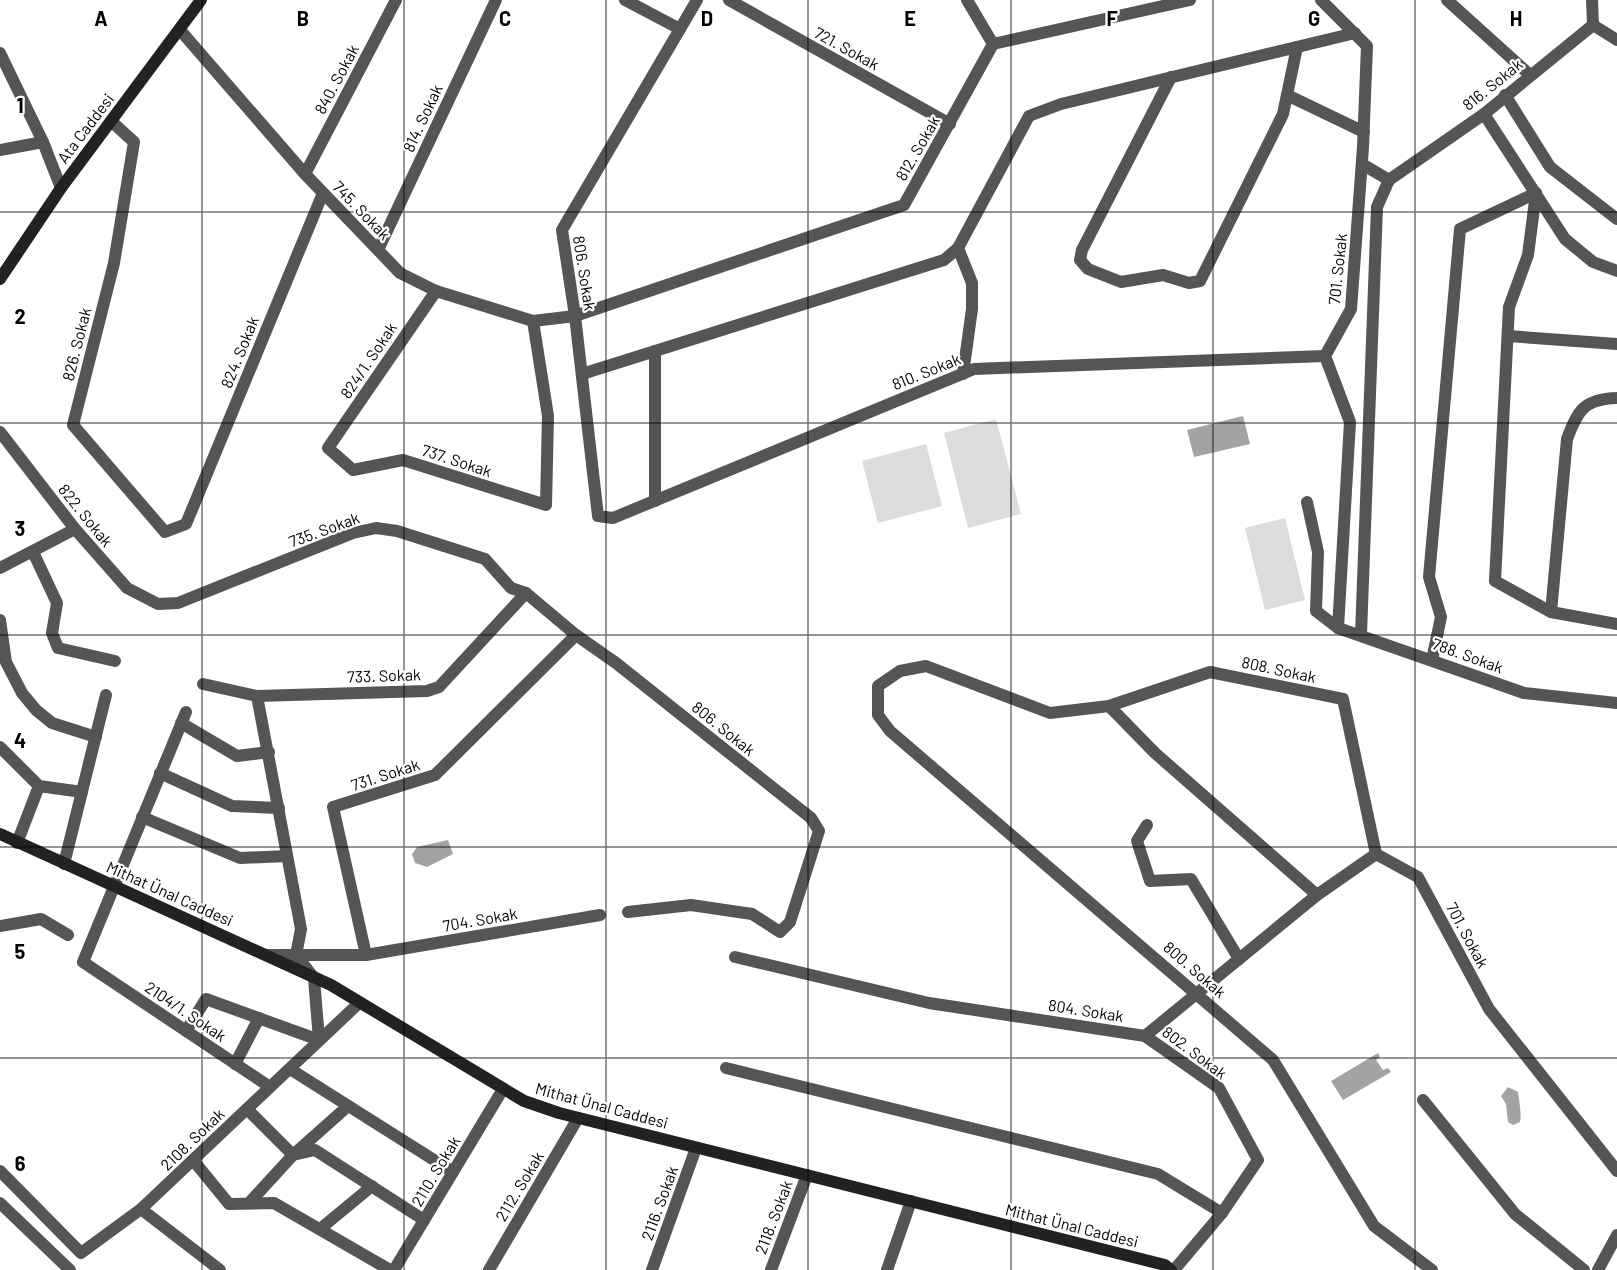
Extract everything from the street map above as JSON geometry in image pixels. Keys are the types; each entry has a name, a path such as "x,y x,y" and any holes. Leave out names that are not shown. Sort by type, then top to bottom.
{"main road":[{"name":"Ata Caddesi","path":"0,279 61,188 201,0"},
{"name":"Mithat Ünal Caddesi","path":"0,834 314,978 525,1101 578,1118 1166,1266 1172,1270"}],"street":[{"name":"840. Sokak","path":"305,174 396,0"},
{"name":"814. Sokak","path":"378,250 496,0"},
{"path":"625,0 680,29"},
{"name":"806. Sokak","path":"598,516 575,316 562,230 698,0"},
{"name":"721. Sokak","path":"729,0 950,124"},
{"path":"967,0 993,44 1190,0"},
{"path":"1321,0 1355,33"},
{"path":"1447,0 1530,75"},
{"path":"1592,0 1593,25 1617,40"},
{"name":"816. Sokak","path":"1389,180 1484,114 1593,25"},
{"name":"745. Sokak","path":"180,30 305,174 400,273 436,291 533,321 575,316"},
{"path":"582,374 944,260 958,248 1029,116 1061,104 1355,33"},
{"name":"701. Sokak","path":"1325,356 1352,309 1364,132 1367,45 1355,33"},
{"name":"812. Sokak","path":"575,316 904,205 993,44"},
{"path":"1171,77 1082,250 1080,260 1088,269 1120,282 1163,275 1189,284 1200,281 1282,114 1297,47"},
{"path":"0,53 43,142 61,188"},
{"path":"1287,95 1364,132"},
{"path":"1505,95 1550,167 1617,219"},
{"path":"1484,114 1565,238 1593,262 1617,271"},
{"name":"826. Sokak","path":"111,121 134,142 114,263 73,425 165,532 186,524"},
{"path":"0,150 43,142"},
{"path":"1361,634 1377,207 1389,180 1362,164"},
{"name":"824. Sokak","path":"186,524 323,193"},
{"path":"1536,193 1528,255 1509,307 1495,581 1551,612 1617,624"},
{"path":"1432,660 1441,617 1429,577 1460,230 1536,193"},
{"path":"958,248 972,283 972,309 963,374"},
{"name":"824/1. Sokak","path":"328,448 436,291"},
{"name":"737. Sokak","path":"328,448 353,470 404,460 546,505 548,416 533,321"},
{"path":"1508,336 1617,344"},
{"path":"655,351 655,501"},
{"path":"1325,356 1350,422 1338,628"},
{"name":"810. Sokak","path":"598,516 613,518 974,369 1325,356"},
{"path":"1551,612 1567,439 1578,412 1598,399 1617,398"},
{"name":"822. Sokak","path":"0,432 75,530 127,588 158,604"},
{"name":"788. Sokak","path":"1307,502 1318,552 1316,611 1338,628 1361,634 1524,693 1617,703"},
{"name":"735. Sokak","path":"158,604 178,603 353,533 375,528 397,531 485,559 511,588 526,593 576,635"},
{"path":"0,568 75,530"},
{"path":"33,552 57,603 52,633 58,648 115,661"},
{"name":"733. Sokak","path":"203,684 257,696 428,691 439,687 526,593"},
{"path":"0,620 6,662 22,693 36,710 52,723 96,737"},
{"name":"806. Sokak","path":"576,635 616,663 811,818 819,831 790,922 780,932 752,914 691,905 628,912"},
{"name":"731. Sokak","path":"366,955 333,807 435,775 576,635"},
{"name":"800. Sokak","path":"1109,706 1050,712 926,666 900,671 878,686 878,715 890,731 1198,993 1273,1060 1374,1226 1432,1270"},
{"name":"808. Sokak","path":"1109,706 1210,672 1342,699 1376,854"},
{"path":"64,864 106,695"},
{"path":"186,1031 206,999 319,1040 314,978 296,955 301,929 257,696"},
{"path":"1109,706 1155,753 1317,896"},
{"path":"113,886 183,718 237,756 269,752"},
{"path":"0,747 39,786 82,792"},
{"path":"160,773 232,806 279,808"},
{"path":"18,843 39,786"},
{"path":"142,817 240,858 287,855"},
{"path":"1147,825 1137,841 1150,881 1191,879 1239,959"},
{"path":"1145,1036 1317,896 1376,854"},
{"name":"701. Sokak","path":"1376,854 1418,877 1489,1009 1617,1171"},
{"name":"2104/1. Sokak","path":"113,886 83,963 270,1088"},
{"name":"704. Sokak","path":"267,955 366,955 600,915"},
{"path":"0,926 41,919 68,935"},
{"name":"804. Sokak","path":"735,957 929,1003 1145,1036"},
{"name":"2108. Sokak","path":"0,1171 81,1253 141,1209 359,1003"},
{"path":"235,1064 259,1018"},
{"name":"802. Sokak","path":"1145,1036 1220,1088 1258,1161 1222,1213"},
{"path":"726,1068 1158,1174 1222,1213 1172,1270"},
{"path":"290,1069 453,1172"},
{"name":"2110. Sokak","path":"392,1270 503,1089"},
{"path":"1423,1100 1515,1214 1584,1270"},
{"path":"249,1203 293,1155 348,1106"},
{"path":"247,1109 293,1155"},
{"name":"2112. Sokak","path":"489,1270 578,1118"},
{"name":"2116. Sokak","path":"652,1270 696,1148"},
{"path":"293,1155 315,1150 424,1220"},
{"path":"193,1160 229,1204 274,1203 392,1270"},
{"name":"2118. Sokak","path":"771,1270 807,1175"},
{"path":"320,1229 372,1186"},
{"path":"887,1270 911,1201"},
{"path":"0,1203 70,1270"},
{"path":"141,1209 220,1270"},
{"path":"1598,1270 1617,1235"}],"shaded area":[{"path":"1243,416 1250,444 1194,457 1187,430"},
{"path":"996,419 1021,514 968,528 944,433"},
{"path":"926,444 942,506 878,523 862,461"},
{"path":"1285,518 1305,600 1265,610 1245,528"},
{"path":"448,840 453,854 427,867 415,863 412,854 417,847"},
{"path":"1378,1053 1380,1057 1376,1060 1383,1070 1388,1068 1391,1072 1343,1100 1331,1081"},
{"path":"1508,1087 1518,1092 1520,1104 1520,1122 1513,1125 1508,1122 1506,1104 1501,1096"}]}
